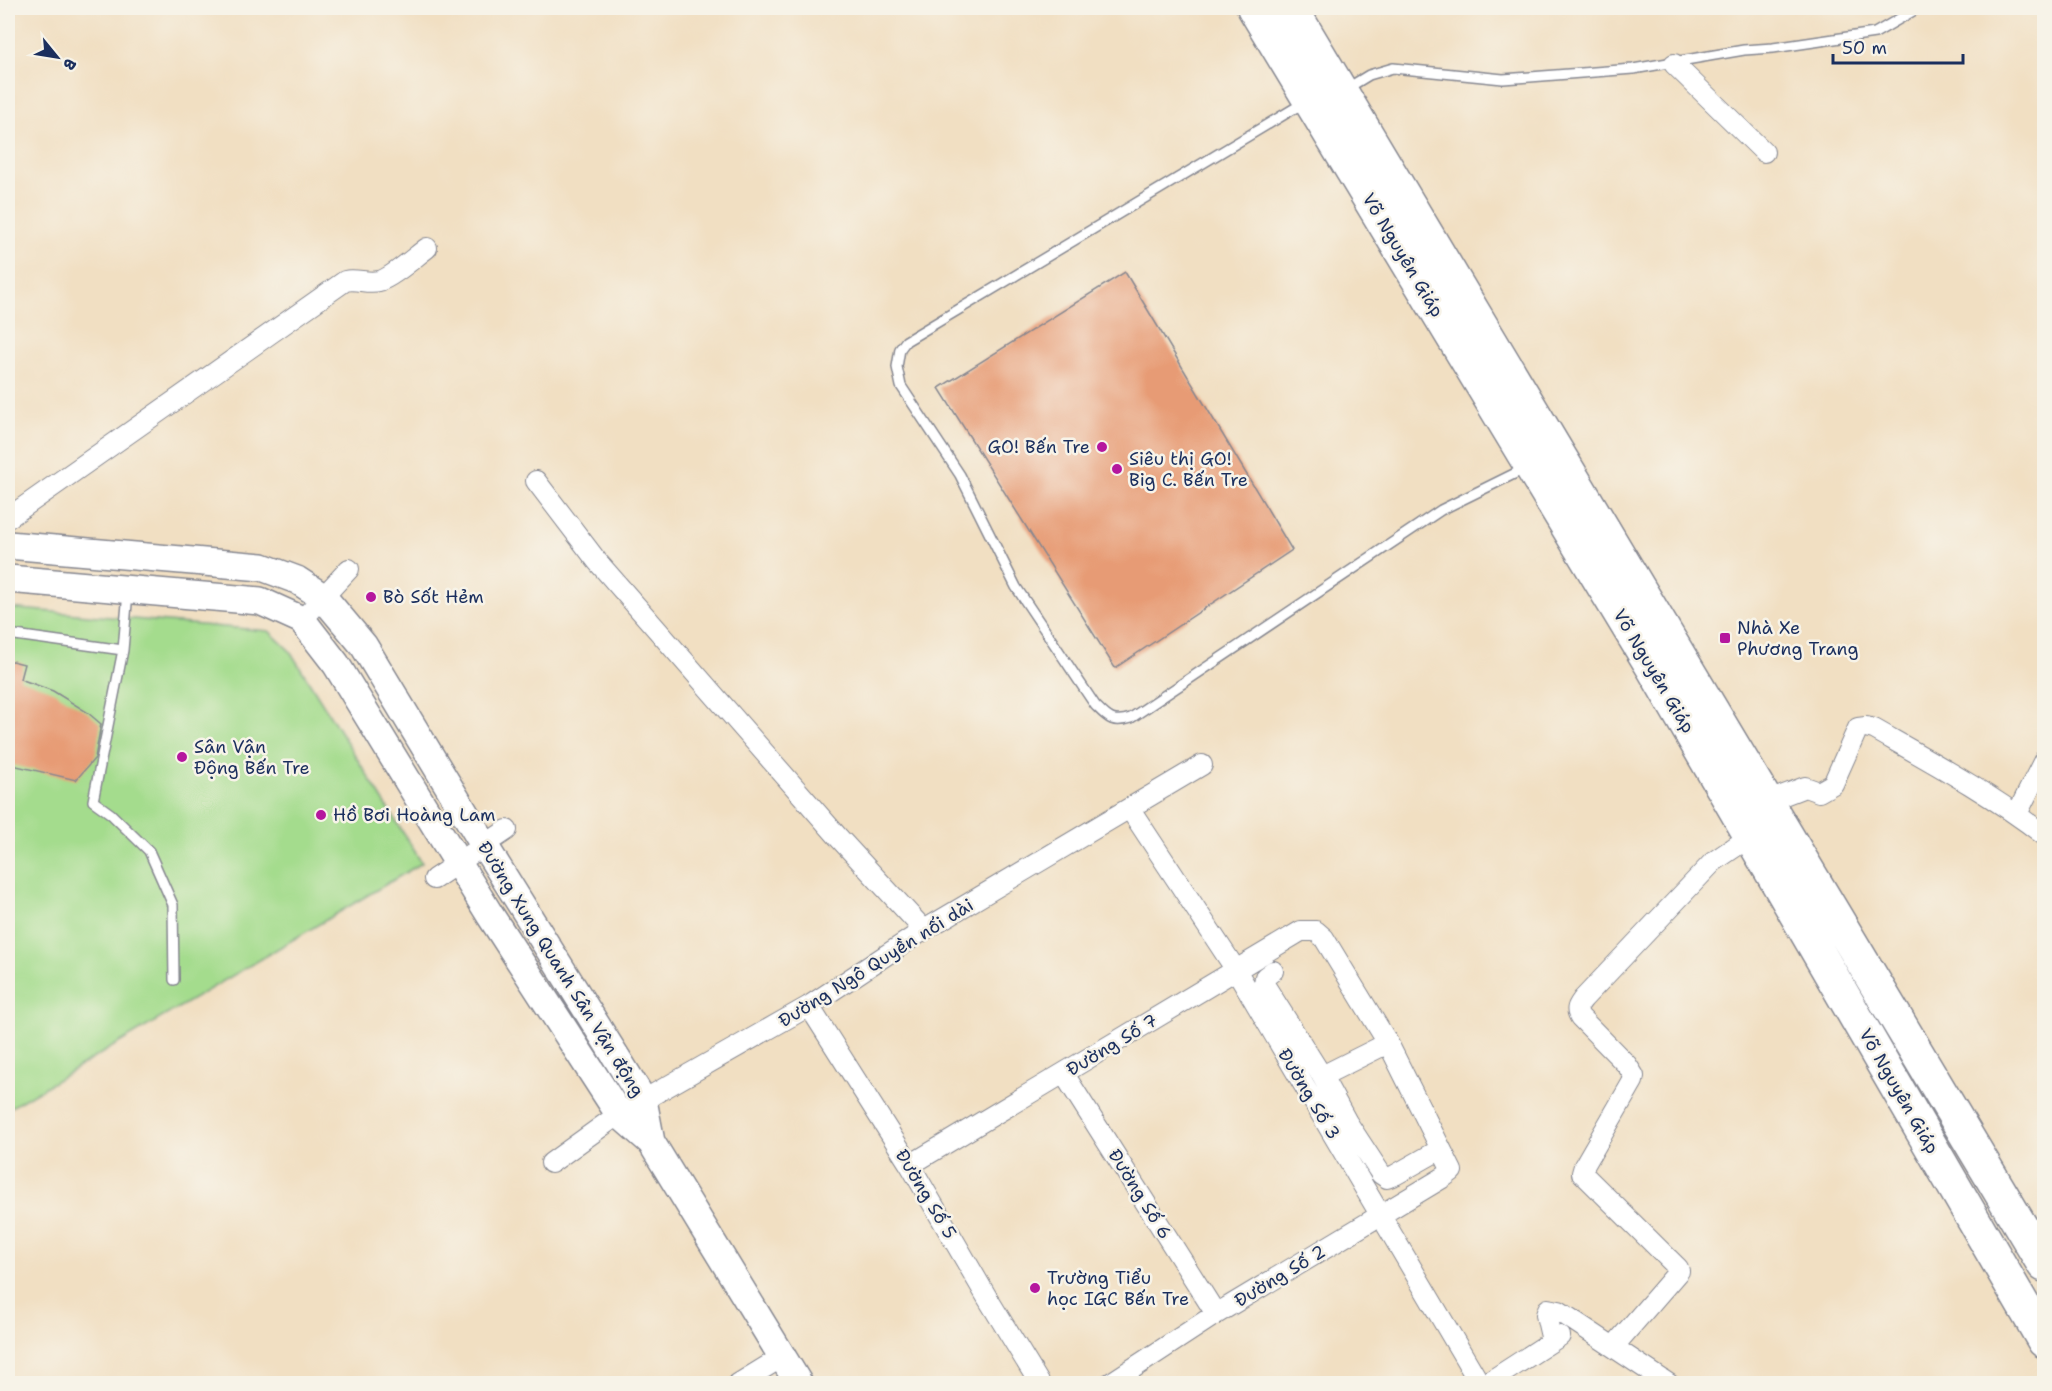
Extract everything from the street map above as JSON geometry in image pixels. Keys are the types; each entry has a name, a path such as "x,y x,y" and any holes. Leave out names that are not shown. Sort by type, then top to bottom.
{"highway":[{"name":"Võ Nguyên Giáp","path":"1254,8 1530,465 1665,661 1766,802 2044,1265"},
{"name":"Võ Nguyên Giáp","path":"1291,8 1341,91 1665,661 1750,836 2044,1341"}],"street":[{"path":"1674,64 1764,152"},
{"path":"11,509 345,281 353,279 381,281 427,248"},
{"path":"536,481 597,561 839,838 924,930"},
{"name":"Đường Xung Quanh Sân Vận động","path":"8,545 262,567 297,580 323,597 364,646 484,845 643,1100 651,1142"},
{"path":"302,620 349,569"},
{"name":"Đường Xung Quanh Sân Vận động","path":"8,579 260,601 302,620 336,664 458,863 619,1114 651,1142"},
{"path":"1766,802 1805,787 1819,792 1827,789 1833,784 1858,728 1866,727 1874,729 1970,784 2017,814 2044,835"},
{"path":"2017,814 2044,760"},
{"name":"Đường Ngô Quyền nối dài","path":"551,1163 619,1114 809,1006 924,930 1202,765"},
{"name":"Đường Số 3","path":"1130,809 1236,970 1480,1383"},
{"path":"434,879 507,830"},
{"path":"1614,1346 1679,1271 1582,1173 1634,1076 1627,1065 1576,1011 1583,999 1713,862 1750,836"},
{"name":"Đường Số 7","path":"910,1166 1301,931 1316,931 1324,938 1388,1043"},
{"path":"1273,971 1265,977 1264,984 1381,1174 1388,1178 1441,1149 1388,1043 1322,1076"},
{"name":"Đường Số 5","path":"809,1006 910,1166 1040,1383"},
{"name":"Đường Số 6","path":"1064,1074 1216,1314"},
{"path":"651,1142 799,1383"},
{"name":"Đường Số 2","path":"1109,1383 1216,1314 1452,1171 1441,1149"},
{"path":"1486,1383 1556,1339 1546,1316 1551,1308 1669,1383"},
{"path":"738,1383 782,1357"}],"lane":[{"path":"1341,91 1370,75 1393,68 1503,79 1674,64 1744,50 1875,33 1918,8"},
{"path":"1309,100 906,341 900,350 897,367 901,386 960,475 1016,587 1095,705 1111,720 1122,721 1131,718 1441,510 1530,465"},
{"path":"128,589 123,650 93,801 111,814 149,851 173,906 174,980"},
{"path":"8,633 123,650"}],"green space":[{"name":"Sân Vận Động Bến Tre","path":"8,608 269,631 290,651 422,863 8,1109"}],"building":[{"name":"Siêu thị GO! Big C. Bến Tre","path":"1125,272 1292,550 1115,668 939,388"},
{"path":"8,660 24,664 20,679 53,691 87,712 101,724 95,758 76,780 8,764"}],"place":[{"name":"GO! Bến Tre","path":"1102,447"},
{"name":"Siêu thị GO! Big C. Bến Tre","path":"1117,469"},
{"name":"Bò Sốt Hẻm","path":"371,597"},
{"name":"Nhà Xe Phương Trang","path":"1725,638"},
{"name":"Sân Vận Động Bến Tre","path":"182,757"},
{"name":"Hồ Bơi Hoàng Lam","path":"321,815"},
{"name":"Trường Tiểu học IGC Bến Tre","path":"1035,1288"}]}
